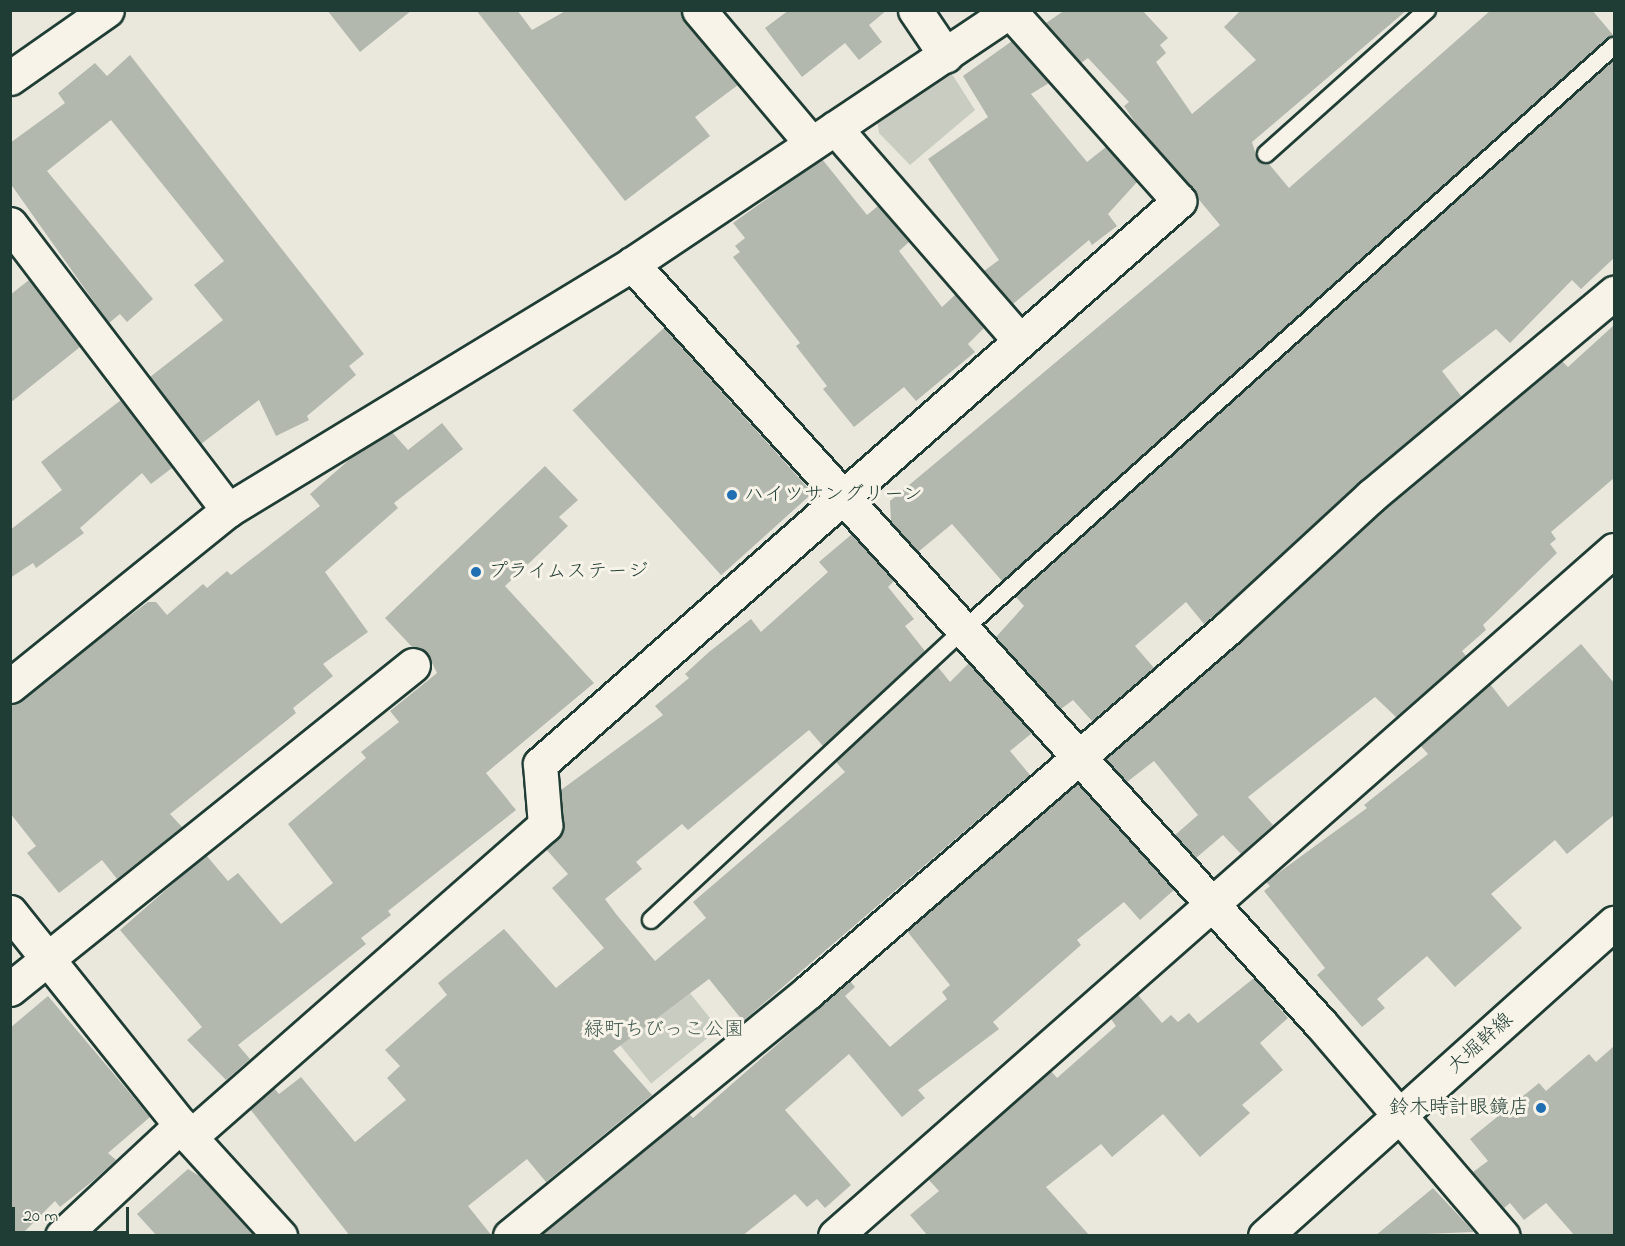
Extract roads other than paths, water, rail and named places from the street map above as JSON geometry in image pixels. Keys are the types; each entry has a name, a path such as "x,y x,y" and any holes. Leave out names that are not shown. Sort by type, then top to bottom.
{"street":[{"path":"10,78 107,10"},
{"path":"699,10 1020,340"},
{"path":"915,10 946,56"},
{"path":"10,687 228,510 632,264 1011,11 1179,201 839,498 540,764 545,825 62,1236"},
{"path":"10,224 228,510"},
{"path":"632,264 839,498 1080,755 1402,1117 1503,1236"},
{"path":"510,1236 808,992 1080,755 1371,496 1614,293"},
{"path":"835,1236 1614,550"},
{"path":"10,989 413,665"},
{"path":"10,912 186,1131 280,1236"},
{"name":"大堀幹線","path":"1265,1236 1402,1117 1614,923"}],"lane":[{"path":"1266,154 1427,10"},
{"path":"651,920 962,631 1614,45"}],"place":[{"name":"ハイツサングリーン","path":"732,495"},
{"name":"プライムステージ","path":"476,572"},
{"name":"鈴木時計眼鏡店","path":"1541,1108"}],"park label":[{"name":"緑町ちびっこ公園","path":"664,1030"}]}
